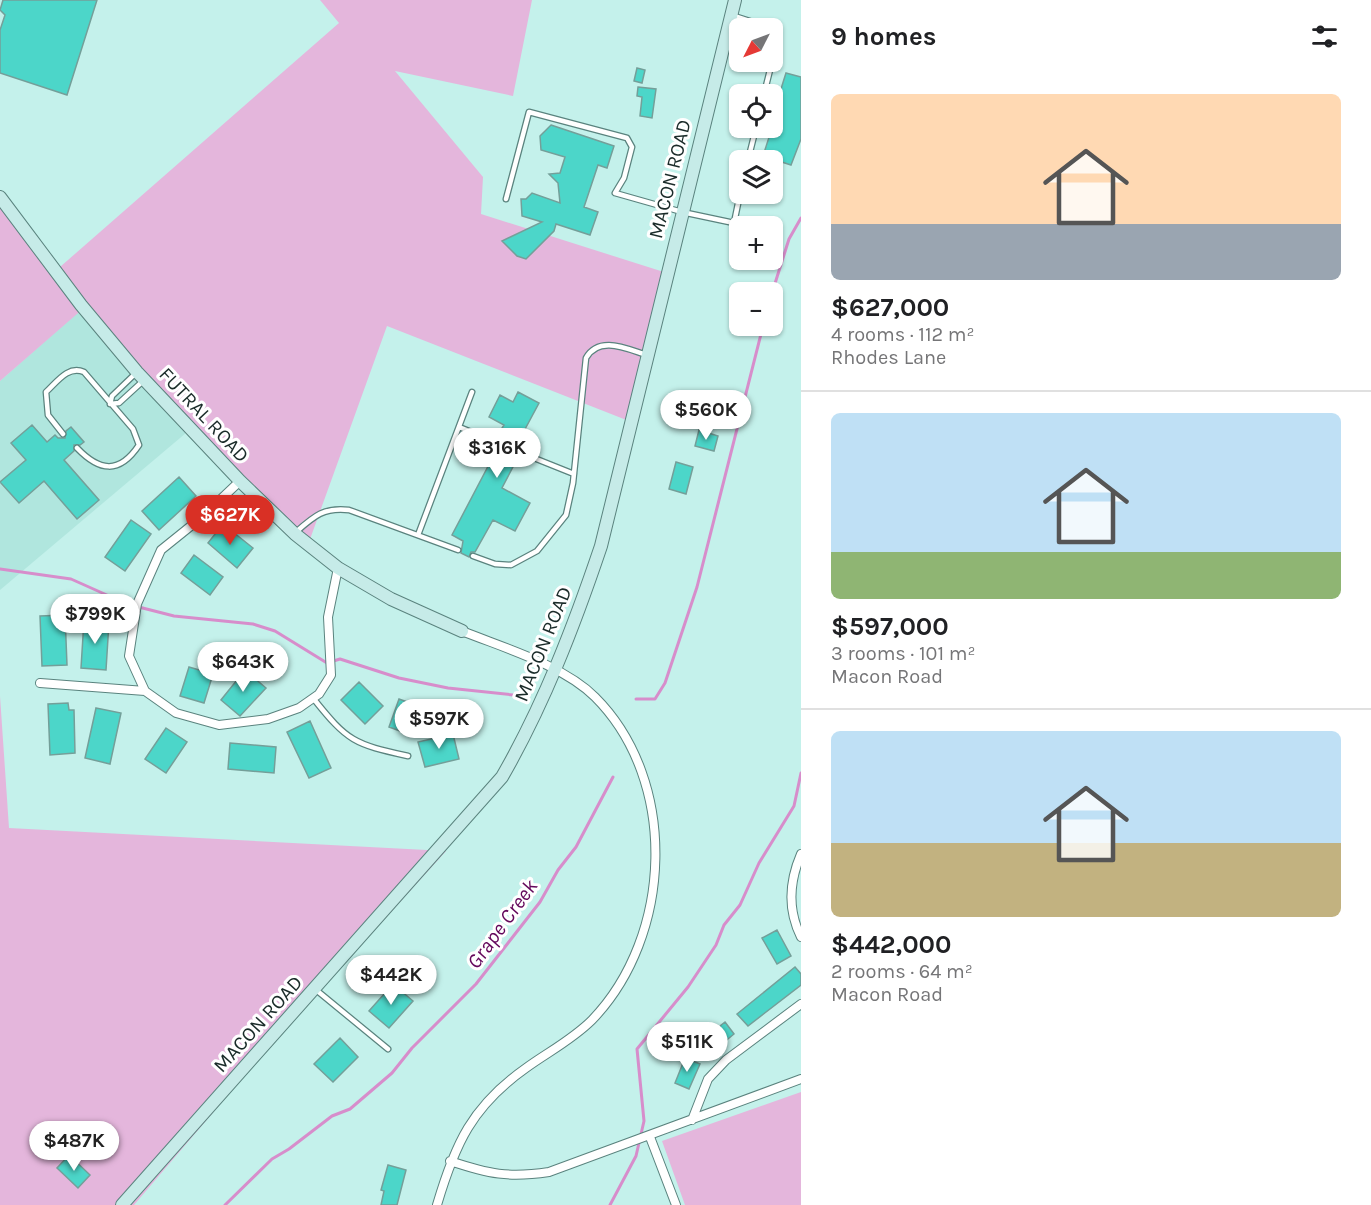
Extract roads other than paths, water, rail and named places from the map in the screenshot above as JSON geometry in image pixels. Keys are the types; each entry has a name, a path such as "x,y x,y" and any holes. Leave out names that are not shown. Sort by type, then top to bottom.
{"main road":[{"name":"MACON ROAD","path":"122,1205 502,777 533,722 601,546 735,0"},
{"name":"FUTRAL ROAD","path":"0,197 81,305 141,376 240,481 295,534 339,568 391,599 462,631"}],"street":[{"path":"240,481 202,517 161,550 137,604 129,656 145,691 176,713 219,725 268,719 299,708 319,694 331,675 328,617 339,568"},
{"name":"FUTRAL ROAD","path":"437,1205 450,1161 462,1136 486,1103 526,1068 552,1052 592,1019 627,969 644,930 655,874 655,839 646,783 625,734 610,714 582,686 555,670 462,631"},
{"path":"40,683 112,691 145,691"},
{"path":"801,854 791,884 790,899 801,937"},
{"path":"692,1120 708,1079 726,1060 801,1004"},
{"path":"450,1161 490,1174 531,1174 569,1166 801,1079"},
{"path":"650,1137 676,1205"}],"lane":[{"path":"730,14 741,18"},
{"path":"506,199 530,112 627,138 632,147 624,178 615,193 682,212 734,223 739,204"},
{"path":"473,556 495,564 511,565 537,551 566,515 574,474 586,358 589,352 599,346 610,344 649,356"},
{"path":"63,434 48,416 46,392 70,370 84,372 138,439 139,446 119,465 101,466 90,461 77,448"},
{"path":"110,404 112,396 141,376"},
{"path":"110,404 118,403 141,376"},
{"path":"418,535 472,392"},
{"path":"459,427 501,444"},
{"path":"514,450 574,474"},
{"path":"295,534 310,519 331,508 349,510 458,550"},
{"path":"313,698 334,724 351,739 365,746 408,756"},
{"path":"315,989 388,1049"}],"waterway":[{"name":"Grape Creek","path":"775,282 789,239 801,218"},
{"name":"Grape Creek","path":"636,699 655,699 665,683 697,587 760,336"},
{"path":"0,569 71,579 127,604 174,616 253,624 275,631 327,663 340,659 399,678 448,688 523,696"},
{"path":"610,1205 636,1156 644,1121 637,1049 688,987 716,945 724,925 740,905 759,863 794,806 801,773"},
{"name":"Grape Creek","path":"225,1205 272,1159 332,1116 350,1109 392,1073 412,1048 476,984 540,902 558,870 576,847 613,777"}]}
